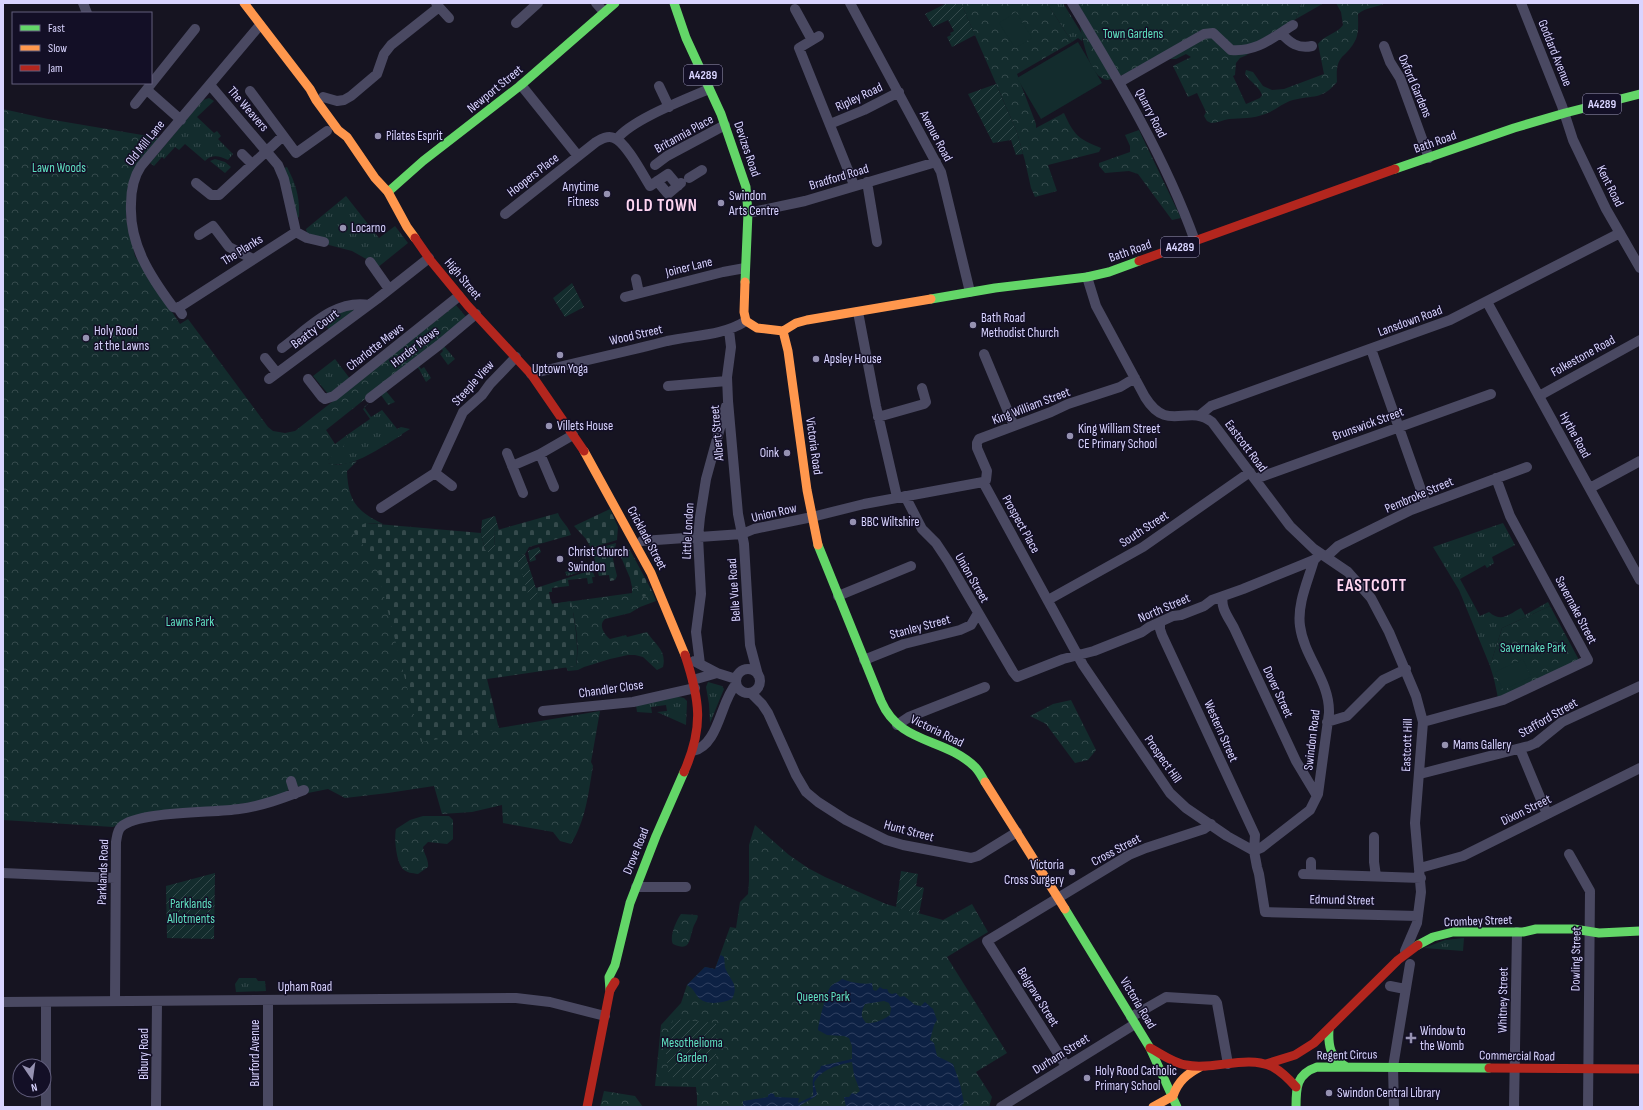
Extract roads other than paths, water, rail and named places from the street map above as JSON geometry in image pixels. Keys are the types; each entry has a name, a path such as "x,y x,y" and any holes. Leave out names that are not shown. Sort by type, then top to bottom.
{"main road":[{"path":"244,3 310,88 319,105 338,130 347,137"},
{"name":"Newport Street","path":"388,192 423,161 521,86 615,3"},
{"name":"Devizes Road","path":"674,3 686,38 725,125 746,187 748,213 744,306 746,321"},
{"path":"310,88 324,96 339,116 344,125 347,137"},
{"name":"A4289","path":"1564,113 1640,94"},
{"name":"Bath Road","path":"783,332 802,321 970,292 1087,277 1125,267 1514,128 1564,113"},
{"name":"High Street","path":"347,137 375,178 388,192 405,223 429,258 459,296 531,374"},
{"path":"746,321 757,328 783,332"},
{"name":"Victoria Road","path":"783,332 788,351 812,517 818,544 887,714 897,725 909,732 950,750 969,761 978,771 1150,1048 1173,1096"},
{"name":"Cricklade Street","path":"531,374 600,476 666,605 685,654 694,684 699,708 697,731"},
{"name":"Drove Road","path":"587,1107 604,1016 610,990 617,974 614,965 627,913 636,886 693,751 697,731"},
{"name":"Crombey Street","path":"1266,1064 1283,1059 1314,1043 1404,955 1428,939 1453,932 1517,932 1536,929 1574,929 1599,934 1640,931"},
{"path":"1328,1029 1328,1044 1331,1055 1336,1061 1345,1066"},
{"name":"Victoria Road","path":"1150,1048 1182,1064 1200,1067 1228,1064 1266,1064 1282,1071 1296,1087"},
{"name":"Regent Circus","path":"1296,1087 1304,1074 1313,1068 1324,1066 1345,1066 1393,1068"},
{"name":"Victoria Road","path":"1173,1096 1180,1079 1186,1074 1200,1067"},
{"name":"Commercial Road","path":"1393,1068 1640,1070"},
{"path":"1296,1087 1296,1107"},
{"path":"1153,1107 1173,1096 1177,1107"}],"street":[{"path":"516,23 538,3"},
{"path":"596,3 604,12"},
{"name":"Avenue Road","path":"850,3 899,92 943,178 970,292"},
{"name":"Quarry Road","path":"1072,3 1120,82 1168,176 1195,241"},
{"name":"Goddard Avenue","path":"1521,3 1564,113"},
{"path":"324,96 335,101 349,98 358,85 377,74 384,54 391,45 438,5 449,18"},
{"name":"Ripley Road","path":"795,9 815,38 799,47 854,185"},
{"name":"Old Mill Lane","path":"180,311 172,306 142,260 133,234 131,207 133,183 138,171 260,25"},
{"path":"1120,82 1197,37 1209,33 1216,35 1227,48 1238,51 1259,46 1293,25"},
{"path":"152,84 195,28"},
{"path":"1281,33 1292,44 1298,46 1312,46"},
{"name":"Oxford Gardens","path":"1384,46 1390,62 1400,78 1429,158"},
{"path":"135,104 152,84"},
{"name":"The Weavers","path":"210,85 278,165 284,179 296,232"},
{"name":"Hoopers Place","path":"521,86 578,156"},
{"path":"659,86 666,108"},
{"path":"702,170 668,194 657,181 650,186 617,139 630,127 709,88"},
{"path":"147,90 181,120"},
{"path":"250,91 296,153 327,131"},
{"name":"Ripley Road","path":"830,124 864,110 899,92"},
{"name":"Kent Road","path":"1564,113 1581,158 1640,268"},
{"name":"Britannia Place","path":"655,165 667,156 725,125"},
{"path":"266,150 282,136"},
{"name":"Hoopers Place","path":"505,214 601,139 610,137 617,139"},
{"name":"The Weavers","path":"196,183 211,194 218,195 266,150"},
{"path":"242,154 252,164"},
{"name":"Bradford Road","path":"748,213 805,201 854,185 936,162"},
{"path":"867,182 877,242"},
{"path":"199,235 213,226 232,249 253,258"},
{"path":"296,232 307,238 324,242"},
{"name":"The Planks","path":"180,311 253,258 296,232"},
{"name":"Lansdown Road","path":"1200,415 1211,406 1450,320 1620,233"},
{"name":"Beatty Court","path":"265,358 273,376 369,305 429,258"},
{"path":"370,262 389,289"},
{"name":"Joiner Lane","path":"625,297 745,268"},
{"path":"1087,277 1096,306 1149,404 1159,413 1173,417 1200,415"},
{"path":"636,279 639,293"},
{"name":"Charlotte Mews","path":"308,379 325,399 334,396 459,296"},
{"name":"Hythe Road","path":"1487,302 1640,580"},
{"path":"282,348 335,309 350,305 369,305"},
{"path":"858,312 878,417 901,497"},
{"name":"Horder Mews","path":"370,398 439,345 476,314"},
{"name":"Wood Street","path":"531,374 623,351 729,330 746,321"},
{"name":"Albert Street","path":"729,330 731,347 727,381 728,401 738,514 742,534"},
{"name":"Folkestone Road","path":"1539,396 1640,340"},
{"path":"1371,349 1426,504"},
{"path":"984,354 1014,426"},
{"name":"Steeple View","path":"435,473 463,412 482,395 490,384 516,357"},
{"name":"King William Street","path":"983,482 987,479 987,472 978,448 978,441 980,439 1052,412 1068,404 1078,402 1120,387 1135,378"},
{"path":"668,386 727,381"},
{"path":"878,417 924,404 926,402 922,388"},
{"name":"Brunswick Street","path":"1252,476 1491,394"},
{"name":"Little London","path":"700,664 696,632 701,594 698,537 700,517 706,479 715,440 728,401"},
{"name":"Eastcott Road","path":"1200,415 1217,427 1290,526 1320,557"},
{"path":"512,466 540,454 573,435"},
{"path":"507,452 523,493"},
{"path":"540,454 554,487"},
{"path":"1590,488 1640,462"},
{"name":"Pembroke Street","path":"1320,557 1338,546 1426,504 1527,467"},
{"path":"381,508 435,473 452,486"},
{"name":"South Street","path":"1048,600 1143,547 1214,498 1252,476"},
{"name":"Savernake Street","path":"1423,722 1503,700 1588,660 1510,516 1496,478"},
{"path":"812,517 864,504 983,482"},
{"name":"Prospect Place","path":"983,482 1078,655"},
{"name":"Union Street","path":"901,497 922,529 936,543 1015,676"},
{"name":"Union Row","path":"642,541 742,534 754,529 812,517"},
{"name":"Belle Vue Road","path":"742,534 744,544 750,645 758,675"},
{"name":"North Street","path":"1015,676 1021,677 1048,664 1090,652 1127,638 1160,622 1187,613 1223,596 1243,590 1320,557"},
{"name":"Eastcott Hill","path":"1320,557 1348,572 1371,598 1406,669 1418,702 1423,722 1415,823 1421,892 1418,920 1404,955"},
{"name":"Swindon Road","path":"1254,851 1261,848 1304,815 1311,808 1317,796 1329,705 1328,696 1304,641 1300,626 1302,605 1320,557"},
{"path":"838,596 911,566"},
{"name":"Dover Street","path":"1223,596 1222,603 1224,610 1234,628 1296,761 1317,796"},
{"name":"Stanley Street","path":"864,660 904,644 951,633 967,627 974,622 978,613"},
{"name":"Western Street","path":"1160,622 1161,632 1253,831 1255,839 1254,851 1265,912"},
{"name":"Belle Vue Road","path":"736,682 738,675 743,670 750,645"},
{"path":"685,654 700,664 736,682 743,692 751,693 758,689 760,682 758,675 753,670 743,670"},
{"name":"Prospect Hill","path":"1078,655 1085,668 1170,793 1181,804 1248,849 1254,851"},
{"path":"1327,722 1347,716 1383,680 1406,669"},
{"path":"694,684 717,673"},
{"path":"693,751 699,749 708,741 717,725 730,692 736,682"},
{"name":"Chandler Close","path":"543,711 554,704 633,702 694,684"},
{"name":"Stafford Street","path":"1420,774 1429,773 1520,749 1536,743 1562,722 1640,686"},
{"path":"897,725 909,717 985,687"},
{"name":"Hunt Street","path":"751,693 768,713 803,787 818,802 846,820 877,836 903,845 961,857 974,857 1017,832"},
{"path":"1520,749 1547,814"},
{"name":"Dixon Street","path":"1311,862 1307,874 1376,876 1420,873 1458,858 1640,768"},
{"name":"Parklands Road","path":"115,1001 115,878 118,831 125,824 139,819 166,814 239,809 269,803 300,792 291,781"},
{"name":"Cross Street","path":"987,941 1137,851 1204,829 1211,824"},
{"path":"1374,837 1374,862 1376,876"},
{"name":"Dowling Street","path":"1570,854 1590,891 1588,1107"},
{"path":"3,873 115,878"},
{"path":"636,886 686,887"},
{"name":"Edmund Street","path":"1265,912 1418,920"},
{"path":"1418,920 1421,931 1428,939"},
{"name":"Whitney Street","path":"1514,1107 1517,932"},
{"name":"Belgrave Street","path":"987,941 1066,1066"},
{"path":"1393,1068 1410,964"},
{"path":"1390,986 1406,989"},
{"name":"Durham Street","path":"1001,1107 1066,1066 1164,997 1213,999 1216,1001 1228,1064"},
{"name":"Upham Road","path":"3,1002 523,999 550,1002 604,1016"},
{"name":"Burford Avenue","path":"268,1000 268,1107"},
{"name":"Bibury Road","path":"156,1107 157,1001"},
{"path":"46,1002 46,1107"},
{"name":"Regent Circus","path":"1393,1068 1394,1107"}],"water":[{"path":"721,955 724,957 725,968 734,983 734,994 732,999 724,1002 705,1002 701,1000 687,985 705,967 715,969"},
{"path":"842,979 852,982 872,983 873,990 876,991 880,987 887,989 889,993 896,993 900,997 904,996 915,1005 921,1006 925,1002 933,1009 937,1020 930,1040 934,1043 937,1056 953,1064 960,1084 964,1103 961,1107 846,1107 844,1097 849,1097 852,1093 856,1094 860,1091 854,1075 852,1062 830,1068 821,1074 814,1083 817,1094 816,1096 798,1107 743,1106 743,1101 768,1097 771,1093 774,1094 775,1097 799,1098 798,1103 813,1096 813,1078 821,1066 852,1059 852,1046 849,1038 844,1036 827,1035 818,1030 819,1021 829,989 832,985","holes":["884,1001 889,1003 891,1008 890,1015 878,1021 866,1023 862,1014 865,1004"]}],"place":[{"name":"Pilates Esprit","path":"378,136"},
{"name":"Anytime Fitness","path":"607,194"},
{"name":"Swindon Arts Centre","path":"721,203"},
{"name":"Locarno","path":"343,228"},
{"name":"Bath Road Methodist Church","path":"973,325"},
{"name":"Holy Rood at the Lawns","path":"86,338"},
{"name":"Uptown Yoga","path":"560,355"},
{"name":"Apsley House","path":"816,359"},
{"name":"Villets House","path":"549,426"},
{"name":"King William Street CE Primary School","path":"1070,436"},
{"name":"Oink","path":"787,453"},
{"name":"BBC Wiltshire","path":"853,522"},
{"name":"Christ Church Swindon","path":"560,559"},
{"name":"Mams Gallery","path":"1445,745"},
{"name":"Victoria Cross Surgery","path":"1072,872"},
{"name":"Window to the Womb","path":"1411,1038"},
{"name":"Holy Rood Catholic Primary School","path":"1087,1078"},
{"name":"Swindon Central Library","path":"1329,1093"}],"district":[{"name":"OLD TOWN","path":"662,206"},
{"name":"EASTCOTT","path":"1372,586"}],"park label":[{"name":"Town Gardens","path":"1133,34"},
{"name":"Lawn Woods","path":"59,168"},
{"name":"Lawns Park","path":"190,622"},
{"name":"Savernake Park","path":"1533,648"},
{"name":"Parklands Allotments","path":"191,912"},
{"name":"Queens Park","path":"823,997"},
{"name":"Mesothelioma Garden","path":"692,1050"}]}
